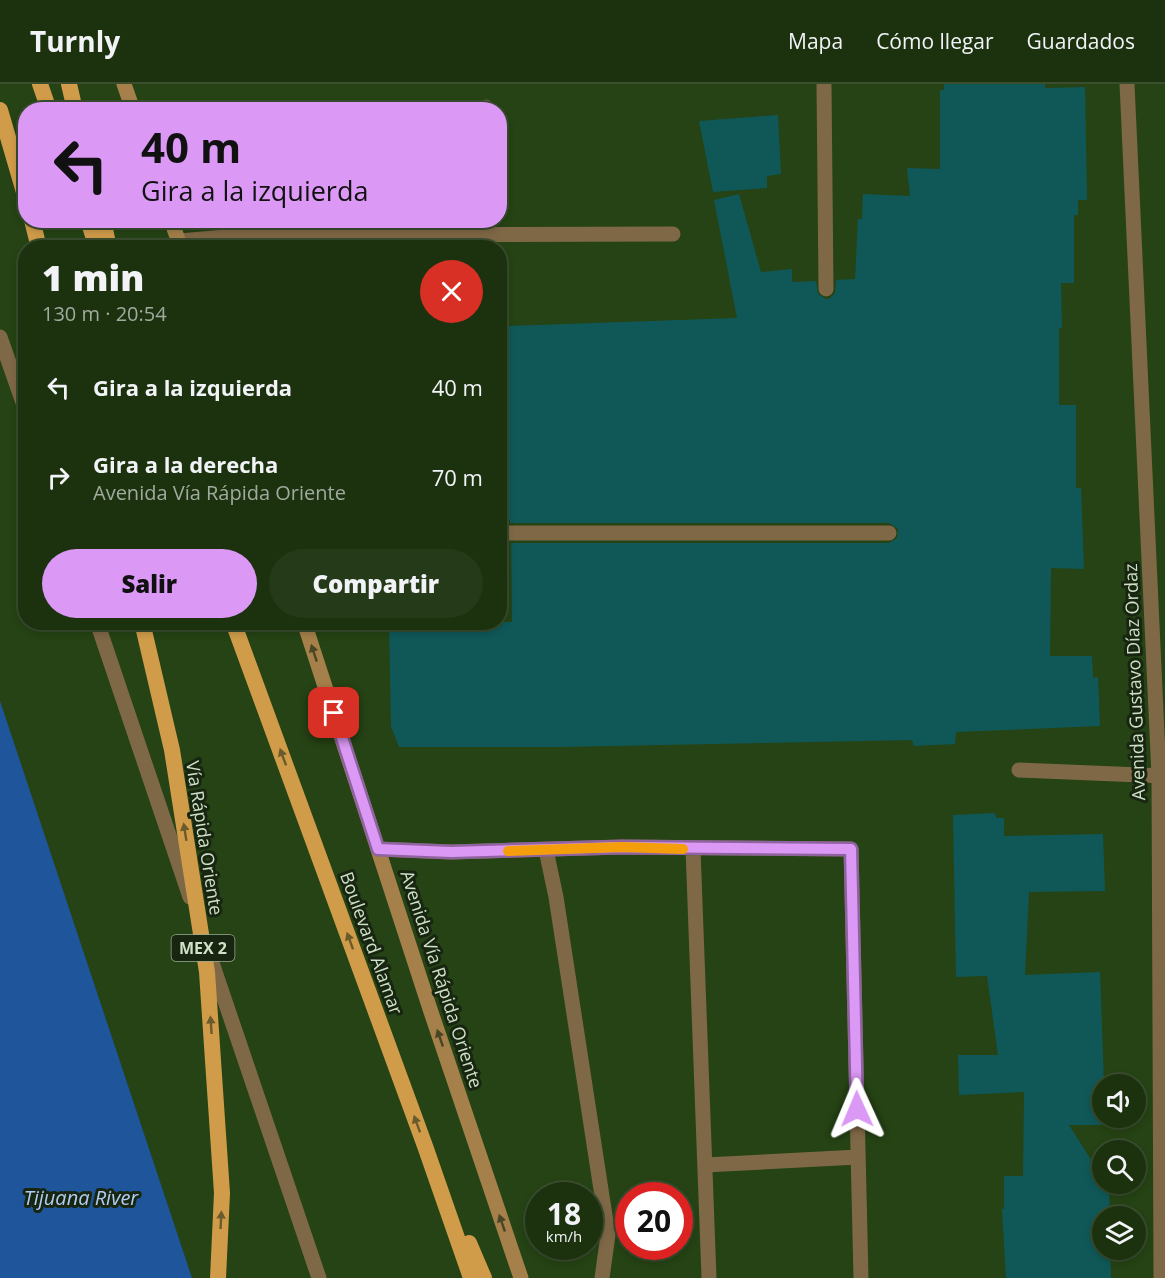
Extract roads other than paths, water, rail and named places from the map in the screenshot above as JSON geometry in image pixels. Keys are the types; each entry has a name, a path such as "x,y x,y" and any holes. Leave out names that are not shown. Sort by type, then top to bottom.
{"highway":[{"path":"40,84 46,102"},
{"path":"69,84 73,102"},
{"path":"0,110 18,172"},
{"name":"Vía Rápida Oriente","path":"144,630 172,750 207,972 222,1193 218,1278"},
{"name":"Boulevard Alamar","path":"236,630 471,1278"},
{"path":"425,1146 484,1278"}],"main road":[{"path":"124,84 130,102"},
{"name":"Avenida Vía Rápida Oriente","path":"307,630 521,1278"}],"street":[{"path":"824,84 826,289"},
{"name":"Avenida Gustavo Díaz Ordaz","path":"1127,84 1162,776 1161,1278"},
{"path":"210,240 249,235 451,228"},
{"path":"507,228 673,234"},
{"path":"0,337 18,388"},
{"path":"507,533 889,533"},
{"path":"100,630 319,1278"},
{"path":"1019,770 1162,776"},
{"path":"378,849 451,852 622,847 851,849 861,1278 847,1278"},
{"path":"693,849 709,1278"},
{"path":"546,850 556,897 608,1235 602,1278"},
{"path":"705,1165 858,1157"}],"water":[{"name":"Tijuana River","path":"0,701 192,1278 0,1278"}]}
